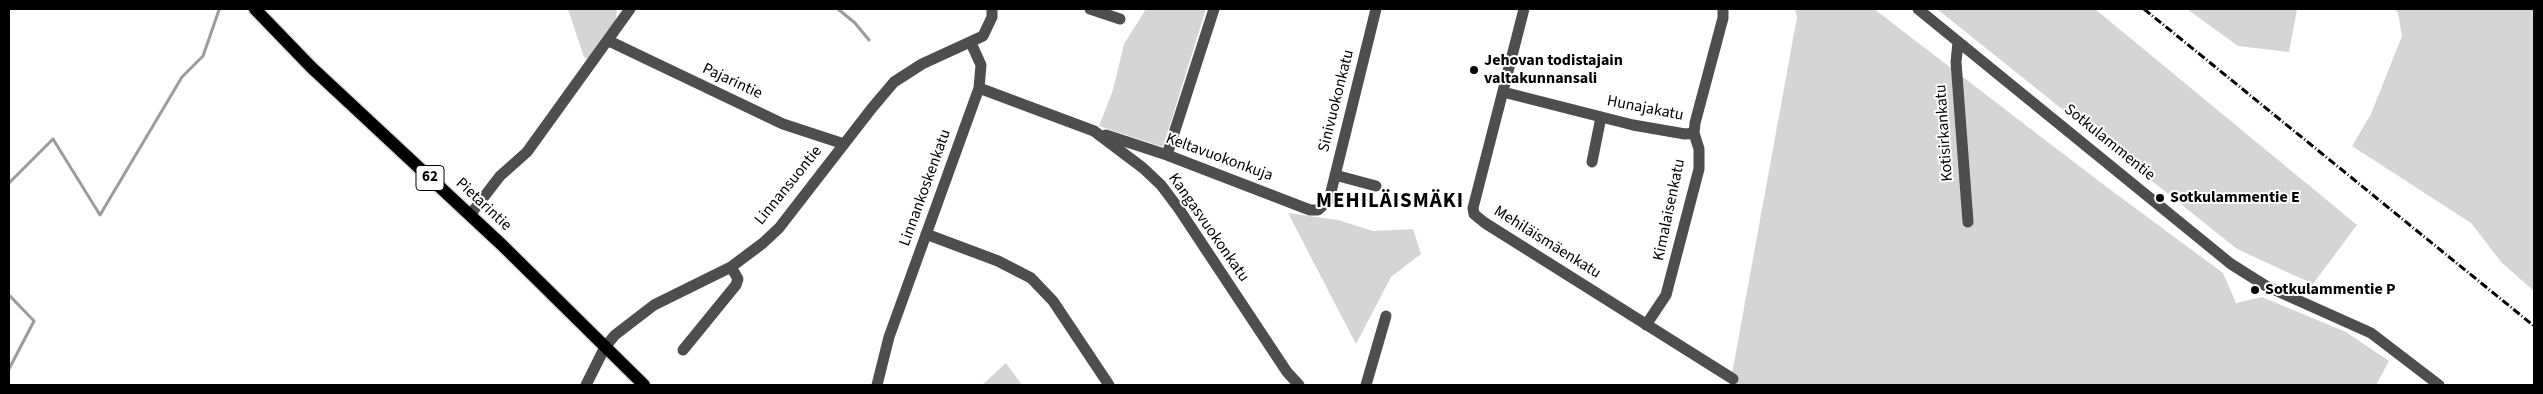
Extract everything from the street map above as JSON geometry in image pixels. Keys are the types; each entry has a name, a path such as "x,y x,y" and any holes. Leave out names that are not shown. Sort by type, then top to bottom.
{"main road":[{"name":"Pietarintie","path":"255,9 311,67 470,215 644,385"}],"street":[{"path":"470,215 500,176 528,152 630,9"},
{"path":"971,43 983,36 989,27 992,9"},
{"path":"1090,9 1120,19"},
{"path":"1166,155 1214,9"},
{"name":"Sinivuokonkatu","path":"1329,200 1376,9"},
{"name":"Mehiläismäenkatu","path":"1524,9 1473,208 1474,214 1485,223 1733,379"},
{"name":"Kimalaisenkatu","path":"1646,325 1666,295 1699,169 1698,149 1694,133 1723,18 1723,9"},
{"name":"Sotkulammentie","path":"1918,9 2231,264 2266,286 2371,333 2439,385"},
{"name":"Pajarintie","path":"609,41 783,124 844,144"},
{"name":"Kotisirkankatu","path":"1958,42 1956,62 1968,222"},
{"name":"Linnankoskenkatu","path":"877,385 889,337 979,88 980,64 971,43"},
{"name":"Linnansuontie","path":"586,385 605,347 632,320 654,305 731,267 748,256 778,228 894,82 922,64 971,43"},
{"name":"Kangasvuokonkatu","path":"979,88 1094,131 1126,153 1161,185 1287,372 1299,385"},
{"name":"Hunajakatu","path":"1503,92 1601,117 1671,132 1694,133"},
{"path":"1592,162 1601,117"},
{"name":"Keltavuokonkuja","path":"1094,131 1166,155 1310,210 1318,210 1329,200"},
{"path":"1335,175 1376,186"},
{"path":"926,234 998,261 1031,278 1053,301 1109,385"},
{"path":"683,350 736,285 738,279 731,267"},
{"path":"1366,385 1386,316"}],"shaded area":[{"path":"568,9 616,9 617,11 614,27 591,61 584,57"},
{"path":"1146,9 1206,9 1163,147 1099,126 1113,90 1124,44"},
{"path":"1795,9 1874,9 2100,182 2223,273 2236,303 2262,297 2346,332 2389,361 2376,385 1730,385 1797,17"},
{"path":"1937,9 2095,9 2357,225 2313,284 2237,249"},
{"path":"2187,9 2297,9 2289,52 2238,46"},
{"path":"2394,9 2534,9 2534,291 2502,263 2471,223 2352,146 2371,114 2402,36 2398,13"},
{"path":"1288,213 1338,220 1373,231 1413,229 1421,254 1391,277 1356,344"},
{"path":"1006,363 1022,385 982,385"}],"waterway":[{"path":"838,9 855,23 869,40"},
{"path":"9,183 53,139 100,215 182,77 203,56 219,10"},
{"path":"9,295 34,321 9,369"}],"railway":[{"path":"2144,9 2534,326"}],"place":[{"name":"Jehovan todistajain valtakunnansali","path":"1474,70"},
{"name":"Sotkulammentie E","path":"2160,198"},
{"name":"Sotkulammentie P","path":"2255,290"}],"district":[{"name":"MEHILÄISMÄKI","path":"1390,202"}]}
